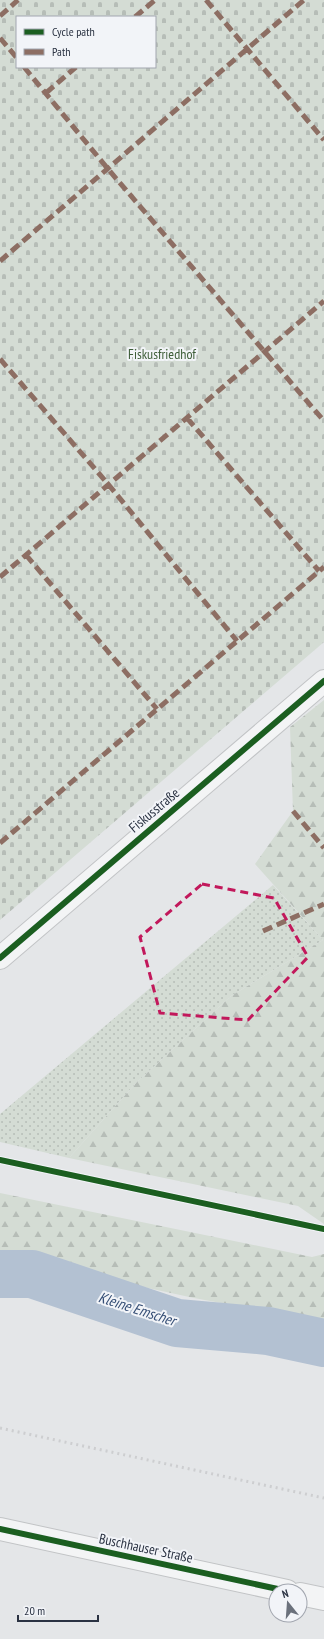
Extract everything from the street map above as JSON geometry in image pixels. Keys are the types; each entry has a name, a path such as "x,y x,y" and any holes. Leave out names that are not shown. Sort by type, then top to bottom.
{"street":[{"name":"Fiskusstraße","path":"0,958 324,681"},
{"name":"Buschhauser Straße","path":"0,1529 268,1587"},
{"path":"308,1596 324,1599"}],"highlighted area":[{"path":"202,884 274,898 308,957 248,1020 160,1013 140,937"}],"green space":[{"name":"Fiskusfriedhof","path":"0,0 324,0 324,642 0,920"},
{"path":"324,700 324,1224 298,1206 69,1158 136,1083 231,996 323,940 255,864 293,811 290,727"},
{"path":"273,885 323,940 231,996 136,1083 69,1158 0,1142 0,1114"},
{"path":"0,1193 312,1257 324,1254 324,1322 194,1298 0,1256"}],"waterway":[{"name":"Kleine Emscher","path":"0,1274 32,1274 177,1323 268,1331 324,1343"}],"railway":[{"path":"0,1428 324,1498"}],"marked path":[{"path":"0,16 18,0"},
{"path":"136,16 155,0"},
{"path":"206,0 324,140"},
{"path":"0,261 304,0"},
{"path":"0,38 16,57"},
{"path":"25,68 108,169 324,421"},
{"path":"46,93 75,68"},
{"path":"0,577 324,301"},
{"path":"0,359 108,484 237,641"},
{"path":"187,418 319,571"},
{"path":"26,555 157,709"},
{"path":"0,843 324,567"},
{"path":"293,811 324,848"},
{"path":"263,931 324,904"}],"cycle path":[{"path":"0,958 324,681"},
{"path":"0,1160 324,1229"},
{"path":"0,1529 268,1587"}]}
